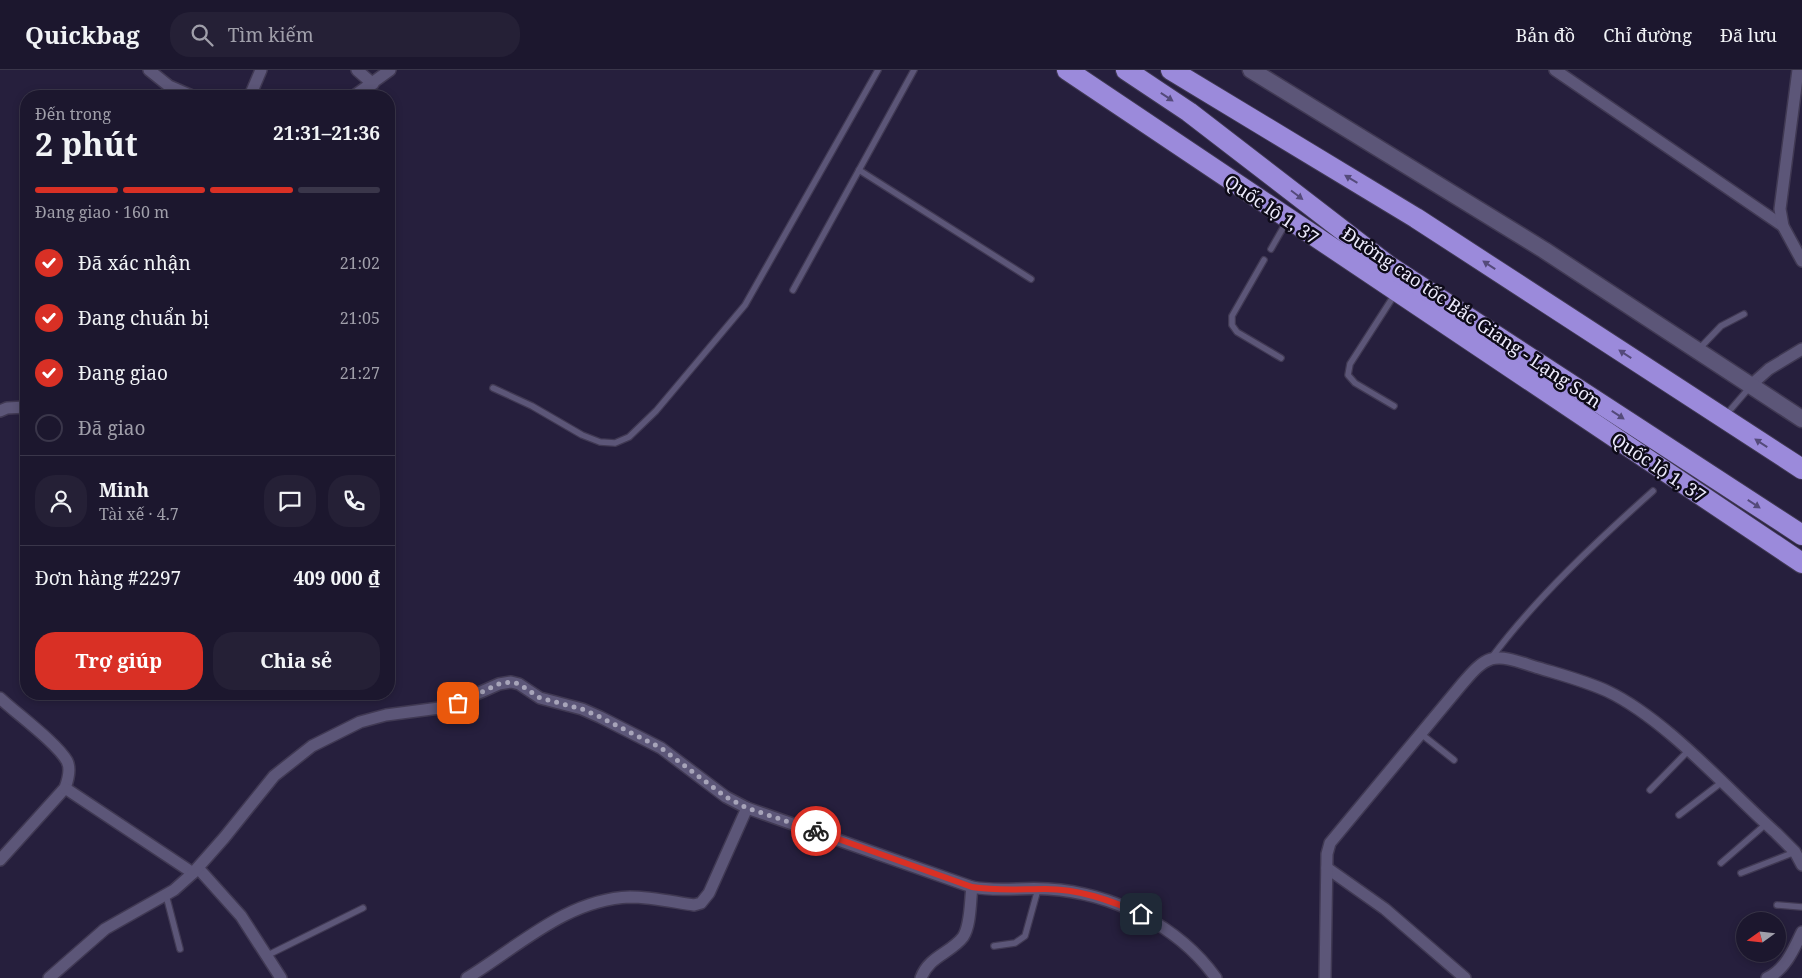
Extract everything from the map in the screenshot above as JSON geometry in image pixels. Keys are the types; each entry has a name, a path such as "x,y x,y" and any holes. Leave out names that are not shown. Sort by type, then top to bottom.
{"highway":[{"name":"Quốc lộ 1, 37","path":"1067,70 1802,563"},
{"name":"Đường cao tốc Bắc Giang - Lạng Sơn","path":"1126,70 1190,112 1389,266 1802,535"},
{"path":"1171,70 1416,218 1802,469"}],"street":[{"path":"149,70 169,86 178,90"},
{"path":"253,90 261,70"},
{"path":"357,70 373,84"},
{"path":"364,90 390,70"},
{"path":"1251,70 1544,250 1802,419"},
{"path":"1555,70 1783,226"},
{"path":"1798,70 1780,209 1783,226 1802,261"},
{"path":"1751,386 1769,370 1802,349"},
{"path":"0,411 7,408 20,407"},
{"path":"1324,978 1327,868 1330,843 1462,684 1479,666 1491,659 1507,658 1608,692 1656,722 1795,852 1802,865"},
{"path":"49,978 106,929 166,895 196,870 274,776 312,746 360,722 447,707 499,684 511,682 519,684 540,698 582,709 661,748 726,797 747,808 972,887 988,890 1068,890 1112,901 1141,914 1198,955 1216,978"},
{"path":"0,860 65,788 69,777 68,763 60,752 1,700"},
{"path":"65,788 196,870 241,916 268,955 281,978"},
{"path":"467,978 574,910 626,898 694,905 701,903 709,893 747,808"},
{"path":"1327,868 1384,909 1465,978"},
{"path":"921,978 924,970 943,951 962,939 966,931 972,887"},
{"path":"1767,978 1775,975 1782,966 1793,951 1802,932"}],"lane":[{"path":"494,388 532,406 582,435 600,442 614,443 629,437 656,411 745,305 878,70"},
{"path":"793,290 914,70"},
{"path":"859,170 1031,279"},
{"path":"1271,249 1288,219"},
{"path":"1264,260 1232,316 1232,325 1237,332 1281,358"},
{"path":"1394,406 1355,384 1348,375 1350,364 1396,292"},
{"path":"1698,350 1721,326 1744,314"},
{"path":"1731,408 1751,386"},
{"path":"1491,659 1513,629 1653,491"},
{"path":"1420,733 1454,760"},
{"path":"1650,790 1688,751"},
{"path":"1679,815 1722,782"},
{"path":"1721,863 1766,824"},
{"path":"1740,873 1795,852"},
{"path":"994,946 1015,943 1025,936 1038,889"},
{"path":"166,895 180,949"},
{"path":"1777,905 1802,907"},
{"path":"268,955 363,908"}],"way so far":[{"path":"458,703 499,684 511,682 519,684 540,698 582,709 661,748 726,797 747,808 816,831"}],"route":[{"path":"816,831 972,887 988,890 1068,890 1112,901 1141,914"}]}
